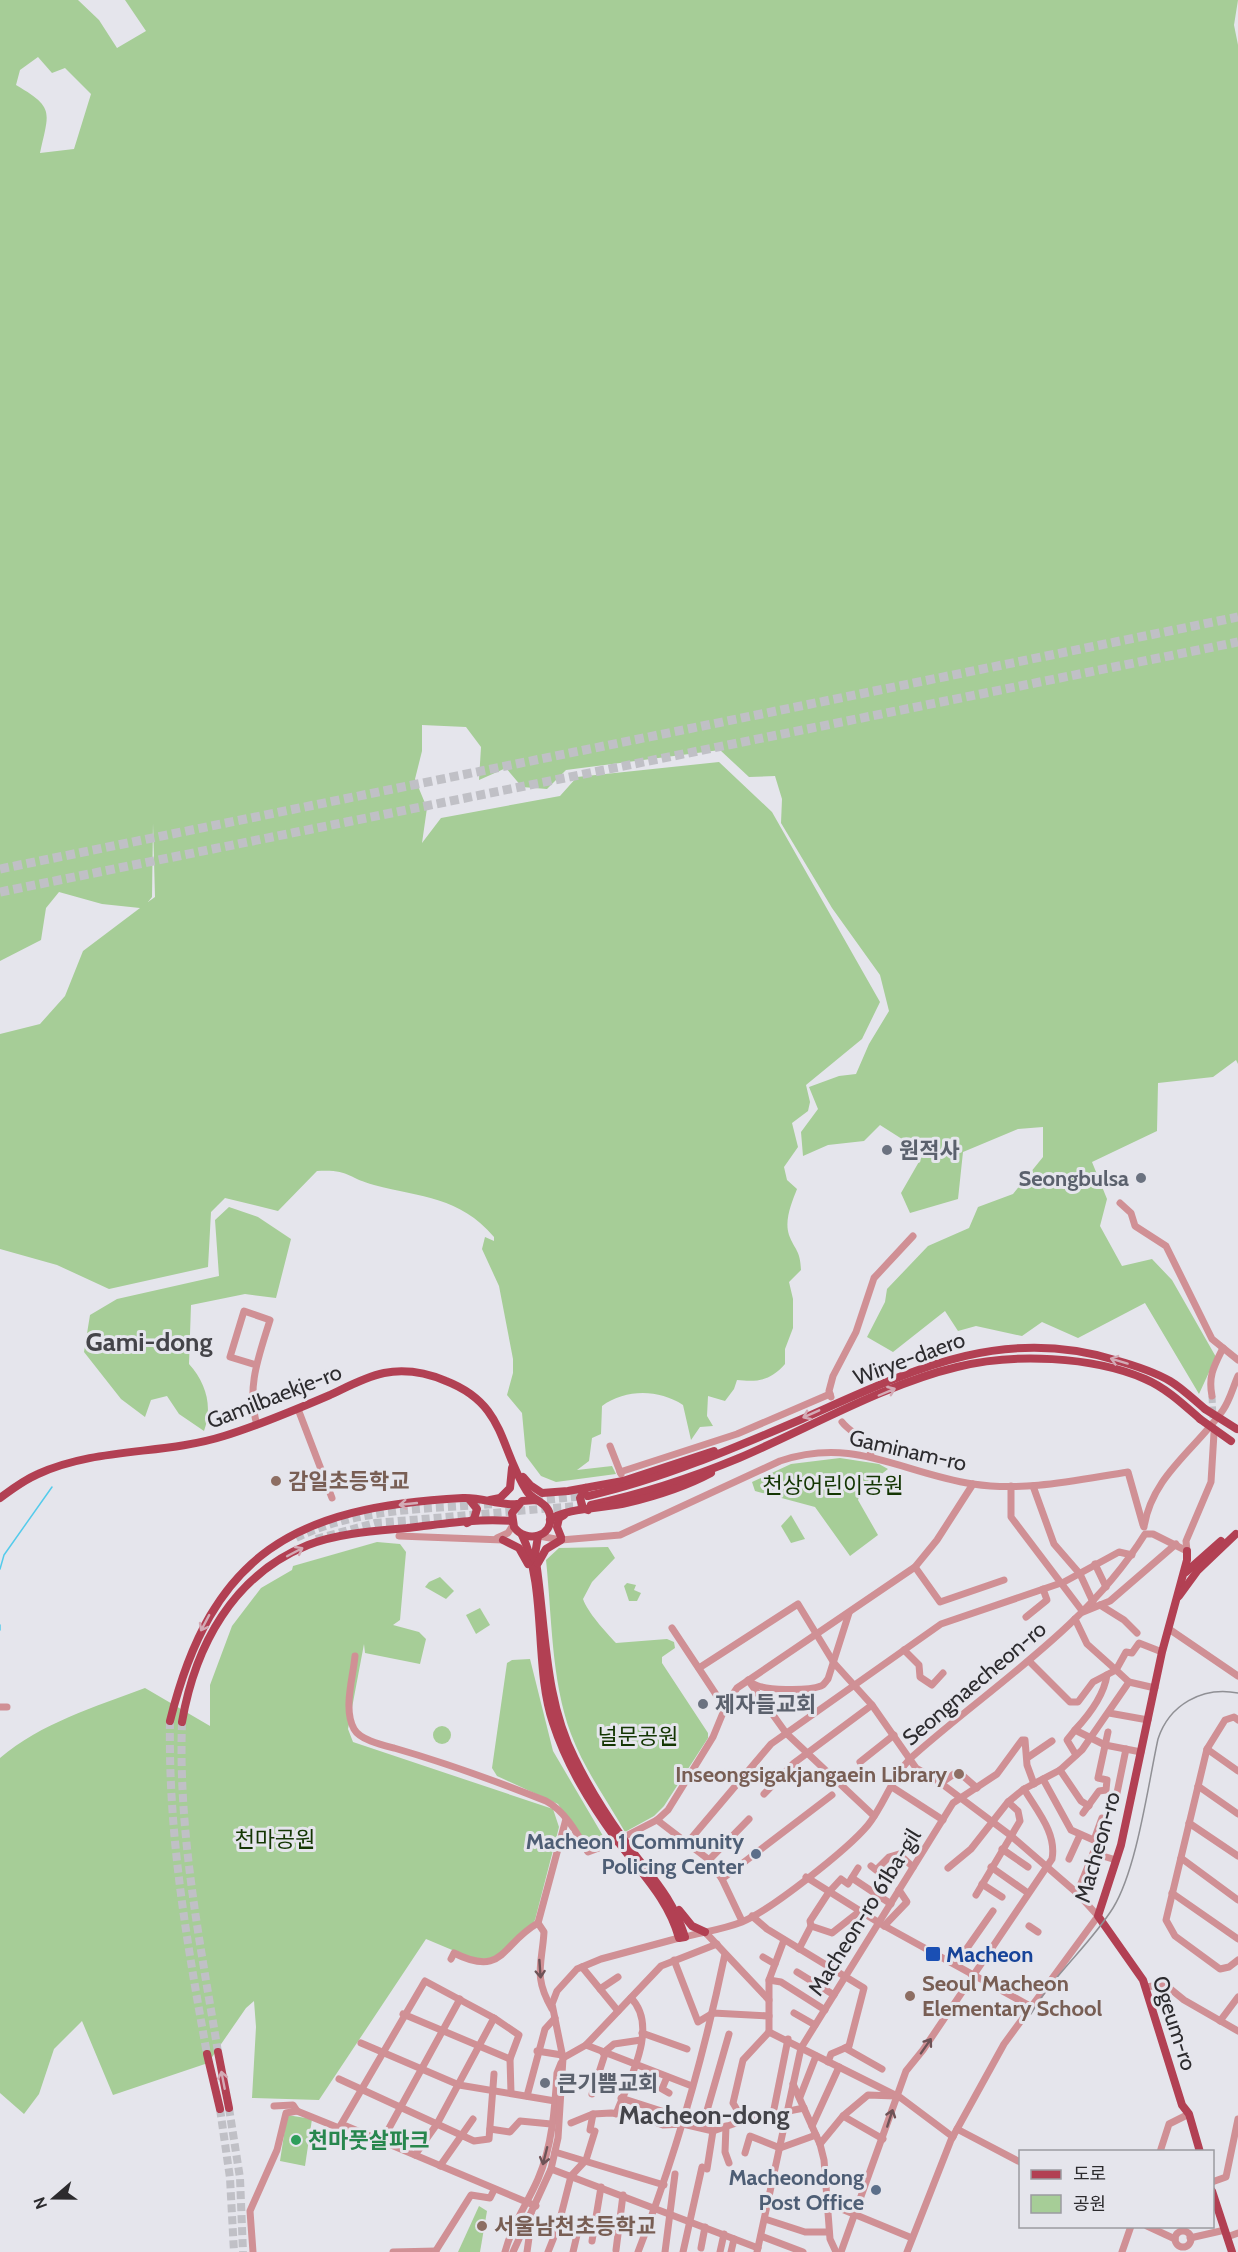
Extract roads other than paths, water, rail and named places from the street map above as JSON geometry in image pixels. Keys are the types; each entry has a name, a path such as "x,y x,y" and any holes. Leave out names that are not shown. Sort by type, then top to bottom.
{"main road":[{"name":"Wirye-daero","path":"589,1500 735,1448 914,1370 955,1356 996,1348 1026,1346 1095,1353 1170,1381 1205,1409 1237,1429"},
{"name":"Wirye-daero","path":"589,1500 627,1503 685,1485 738,1458 917,1379 957,1366 1001,1360 1066,1360 1146,1379 1175,1397 1200,1419 1235,1444"},
{"name":"Gamilbaekje-ro","path":"0,1498 28,1479 65,1464 201,1443 257,1425 370,1377 399,1371 428,1374 465,1390 482,1404 506,1442 517,1475"},
{"path":"506,1442 530,1485 542,1493 568,1491 589,1500"},
{"path":"485,1500 500,1498 510,1488 513,1478 506,1442"},
{"path":"564,1539 557,1532 558,1522 564,1515 574,1512 621,1477 704,1453 735,1448"},
{"path":"517,1475 529,1495 548,1510 554,1533 564,1539"},
{"path":"512,1523 518,1504 517,1475"},
{"path":"170,1721 188,1659 205,1621 238,1575 303,1528 372,1508 466,1497 504,1505 518,1504 527,1499 538,1500 568,1491"},
{"path":"466,1497 472,1500 477,1509 474,1519 467,1523"},
{"path":"574,1512 560,1514 550,1522 538,1536 535,1546 548,1705 560,1743 577,1779 665,1902 682,1937"},
{"path":"182,1722 190,1683 212,1630 246,1584 280,1560 310,1544 368,1532 467,1523 512,1523"},
{"path":"512,1523 528,1548 544,1647"},
{"path":"1180,1586 1188,1568 1213,1547 1237,1533"},
{"path":"1177,1598 1198,1570 1237,1533"},
{"path":"500,1539 521,1535 538,1536"},
{"path":"500,1539 519,1548 533,1577"},
{"path":"537,1566 539,1558 546,1549 564,1539"},
{"name":"Macheon-ro","path":"1098,1916 1116,1860 1162,1652 1188,1556 1187,1551"},
{"path":"620,1839 692,1926 705,1932"},
{"path":"674,1906 682,1937"},
{"name":"Ogeum-ro","path":"1098,1916 1137,1968 1146,1987 1182,2105 1189,2114 1200,2150"},
{"path":"207,2054 225,2109 218,2052"},
{"path":"1214,2197 1232,2252"}],"street":[{"path":"1120,1203 1131,1214 1135,1226 1166,1246 1212,1338 1238,1360"},
{"path":"610,1446 621,1477 737,1434 830,1395 833,1376 856,1332 874,1278 913,1236"},
{"path":"256,1365 230,1357 244,1311 270,1320 256,1365 251,1406 257,1425"},
{"path":"1212,1396 1209,1382 1211,1372 1223,1348"},
{"path":"1187,1551 1176,1544 1145,1534 1143,1525 1158,1488 1172,1466 1214,1423 1225,1407 1238,1376"},
{"path":"298,1408 332,1498"},
{"path":"842,1422 850,1433 863,1439 871,1448 871,1456"},
{"path":"1187,1551 1186,1541 1211,1482 1214,1433"},
{"name":"Gaminam-ro","path":"538,1536 564,1539 604,1539 634,1530 762,1468 795,1456 833,1451 871,1456 931,1475 973,1484 1034,1486 1128,1472 1143,1525"},
{"path":"355,1656 349,1711 353,1728 358,1734 381,1744 459,1767 546,1801 555,1806 566,1819 588,1852 657,1820 668,1810 713,1737 737,1688 915,1567 937,1540 973,1484"},
{"path":"1011,1486 1011,1516 1083,1612"},
{"path":"1034,1486 1054,1544 1097,1603 1124,1620 1137,1633"},
{"path":"399,1536 500,1539 508,1533 512,1523"},
{"name":"Seongnaecheon-ro","path":"513,2252 536,2206 551,2169 555,2152 562,2056 552,2004 557,1991 582,1967 682,1937 742,1922 806,1877 845,1846 874,1816 910,1758 1029,1661 1083,1612 1097,1603 1145,1534"},
{"path":"1097,1603 1110,1601 1176,1544"},
{"path":"688,1842 771,1744 948,1620 1061,1582 1119,1552 1132,1555"},
{"path":"1095,1564 1106,1587"},
{"path":"915,1567 940,1602 1004,1580"},
{"path":"1026,1617 1048,1599 1043,1589"},
{"path":"699,1668 798,1604 834,1663 872,1705 916,1768 961,1797 1010,1835 1077,1893 1098,1916"},
{"path":"748,1680 758,1687 775,1689 821,1686 828,1679 849,1612"},
{"path":"1075,1619 1087,1644 1129,1682 1155,1688"},
{"path":"672,1628 726,1708"},
{"path":"1169,1629 1238,1676"},
{"path":"1029,1661 1070,1702 1078,1702 1093,1682 1116,1670 1126,1652 1132,1653 1138,1643 1162,1652"},
{"path":"904,1650 919,1665 920,1677 932,1685 944,1673"},
{"path":"1076,1755 1067,1740 1087,1717 1104,1687 1107,1675"},
{"path":"748,1680 786,1733 874,1816"},
{"path":"948,1868 971,1849 1008,1802 1024,1789 1060,1770 1076,1755 1109,1713 1129,1682"},
{"path":"764,1794 806,1754 872,1705"},
{"path":"1109,1713 1148,1720"},
{"path":"1238,1720 1234,1717 1225,1720 1207,1749 1166,1920 1175,1936 1220,1969 1229,1967 1238,1960"},
{"path":"1075,1730 1105,1745 1141,1752"},
{"path":"1083,1813 1099,1791 1106,1790 1107,1780 1098,1778 1108,1731"},
{"path":"860,1762 894,1735"},
{"path":"961,1797 977,1788 1006,1765 1022,1740 1025,1740 1027,1766 1034,1784"},
{"path":"1027,1758 1052,1741"},
{"path":"1107,1785 1118,1789 1126,1749"},
{"path":"1207,1749 1238,1771"},
{"path":"1060,1770 1081,1801 1089,1806"},
{"path":"941,1783 954,1774 962,1775 977,1788"},
{"path":"1043,1779 1071,1830 1098,1842 1077,1893"},
{"path":"1198,1786 1238,1814"},
{"path":"892,1787 943,1820"},
{"path":"841,2252 906,2071 975,1974 1052,1859 1053,1842 1024,1789"},
{"path":"722,1880 832,1795"},
{"name":"Macheon-ro 61ba-gil","path":"757,2250 801,2048 845,1977 882,1924 899,1890 943,1820 954,1803 961,1797"},
{"path":"976,1895 1021,1816 1008,1802"},
{"path":"1094,1840 1102,1818"},
{"path":"451,1959 454,1953 474,1963 496,1960 538,1923 566,1819"},
{"path":"709,1860 749,1819"},
{"path":"657,1820 709,1860 722,1880 742,1922"},
{"path":"1189,1823 1238,1856"},
{"path":"1069,1859 1080,1835"},
{"path":"1002,1849 1028,1867"},
{"path":"1094,1853 1116,1860"},
{"path":"872,1866 876,1870 889,1857 899,1854 914,1867"},
{"path":"1181,1858 1238,1900"},
{"path":"991,1867 1028,1893"},
{"path":"799,1949 811,1926 810,1921 829,1892 841,1879 848,1884 858,1868"},
{"path":"806,1877 882,1924 1030,2006"},
{"path":"852,1878 891,1904"},
{"path":"982,1884 1002,1897"},
{"path":"882,1924 907,1902 899,1890"},
{"path":"1172,1893 1238,1939"},
{"path":"811,1926 832,1933 860,1911"},
{"path":"966,1951 993,1911"},
{"path":"752,1916 784,1940 864,1988 849,2046 831,2054 828,2062"},
{"name":"Macheon-ro","path":"907,2252 952,2137 1004,2044 1098,1916"},
{"path":"538,1923 544,1932 539,1953 543,1993 555,2016"},
{"path":"1029,1926 1038,1932"},
{"path":"705,1932 769,2000"},
{"path":"784,1940 769,1980 769,2031 743,2060 733,2103 739,2113 758,2117 804,2108"},
{"path":"537,2051 562,2056 586,2045 661,1966 717,1944"},
{"path":"639,2252 664,2185 683,2124 713,2013 725,1954"},
{"path":"763,1957 775,1964"},
{"path":"674,1960 698,2022 713,2013 769,2016"},
{"path":"582,1967 618,2011"},
{"path":"797,1972 834,1995"},
{"path":"600,1989 618,1977"},
{"path":"769,1980 781,1982 825,2010"},
{"path":"339,2128 403,2014 425,1981 495,2018 519,2035 510,2059 511,2093"},
{"path":"1146,1987 1160,1985 1168,1987 1174,1994 1238,2031"},
{"path":"1220,2021 1238,1997"},
{"path":"616,2114 642,2037 642,2013 631,1998"},
{"path":"382,2141 460,1999"},
{"path":"794,2013 815,2025"},
{"path":"403,2014 510,2059"},
{"name":"Seongnaecheon-ro","path":"527,2096 537,2051 545,2029 555,2016"},
{"path":"415,2156 437,2124 495,2018"},
{"path":"769,2031 897,2096 952,2137"},
{"path":"702,2128 729,2034"},
{"path":"592,2094 604,2053 614,2044 642,2037 687,2049"},
{"path":"773,2114 788,2039"},
{"path":"361,2043 382,2054 459,2085 555,2101"},
{"path":"586,2045 692,2086"},
{"path":"845,2048 882,2069"},
{"name":"Seongnaecheon-ro","path":"505,2252 518,2216 528,2201 539,2176 551,2124 557,2073 562,2056"},
{"path":"800,2097 816,2056"},
{"path":"812,2126 839,2067"},
{"path":"339,2079 474,2141 489,2139 495,2092 494,2074"},
{"path":"667,2077 662,2089 669,2093"},
{"path":"793,2084 820,2144 831,2246 836,2252"},
{"path":"820,2144 843,2116 868,2095 897,2096"},
{"path":"621,2098 674,2115 670,2124"},
{"path":"274,2106 293,2105 297,2111"},
{"path":"253,2252 250,2211 277,2150 286,2113 297,2111 339,2128 346,2126 536,2206"},
{"path":"548,2252 558,2227 571,2176 586,2160 593,2130 593,2114"},
{"path":"571,2123 593,2114 636,2115 663,2125 683,2124 713,2131 742,2121"},
{"path":"1160,2150 1169,2124 1189,2114"},
{"path":"843,2116 883,2139"},
{"path":"440,2166 473,2119"},
{"path":"1214,2181 1226,2177 1235,2143 1238,2119"},
{"path":"490,2129 510,2132 520,2121 551,2124"},
{"path":"726,2126 725,2152 729,2163"},
{"path":"957,2129 1019,2161"},
{"path":"683,2252 689,2220 705,2168 713,2131"},
{"path":"745,2153 750,2136 780,2148 816,2135"},
{"path":"555,2152 664,2185"},
{"path":"551,2169 689,2220 757,2250"},
{"path":"665,2252 675,2174"},
{"path":"592,2241 601,2187"},
{"path":"393,2252 436,2251 471,2195 490,2198 494,2190"},
{"path":"616,2250 623,2195"},
{"path":"827,2203 912,2238"},
{"path":"527,2252 532,2214"},
{"path":"765,2218 805,2232 829,2232"},
{"path":"701,2248 705,2227"},
{"path":"1122,2252 1130,2228"},
{"path":"1152,2228 1175,2238 1178,2245 1184,2249 1190,2238"},
{"path":"1175,2238 1181,2229 1190,2238"},
{"path":"1190,2238 1238,2233"},
{"path":"720,2252 724,2234"},
{"path":"573,2252 577,2235"},
{"path":"761,2236 801,2252"},
{"path":"731,2252 735,2239"}],"waterway":[{"path":"0,1569 4,1555 52,1487"},
{"path":"0,1625 0,1630"}],"tunnel":[{"path":"0,869 1238,617"},
{"path":"0,892 1238,642"},
{"path":"1212,1396 1213,1418"},
{"path":"535,1501 585,1496"},
{"path":"296,1538 319,1528 368,1515 495,1504"},
{"path":"316,1539 375,1523 588,1505"},
{"path":"170,1721 172,1806 180,1889 207,2054"},
{"path":"182,1722 183,1805 187,1847 218,2052"},
{"path":"229,2108 240,2178 243,2252"},
{"path":"220,2109 230,2178 234,2252"}],"tram line":[{"path":"1031,2014 1050,1986 1103,1922 1121,1891 1135,1850 1158,1739 1170,1716 1189,1701 1200,1696 1212,1692 1238,1693"}],"place":[{"name":"원적사","path":"887,1150"},
{"name":"Seongbulsa","path":"1141,1178"},
{"name":"감일초등학교","path":"276,1481"},
{"name":"제자들교회","path":"703,1704"},
{"name":"Inseongsigakjangaein Library","path":"959,1774"},
{"name":"Macheon 1 Community Policing Center","path":"756,1854"},
{"name":"Macheon","path":"933,1954"},
{"name":"Seoul Macheon Elementary School","path":"910,1996"},
{"name":"큰기쁨교회","path":"545,2083"},
{"name":"천마풋살파크","path":"296,2140"},
{"name":"Macheondong Post Office","path":"876,2190"},
{"name":"서울남천초등학교","path":"482,2226"}],"district":[{"name":"Gami-dong","path":"149,1342"},
{"name":"Macheon-dong","path":"704,2115"}],"park label":[{"name":"천상어린이공원","path":"833,1485"},
{"name":"널문공원","path":"638,1736"},
{"name":"천마공원","path":"275,1839"}]}
